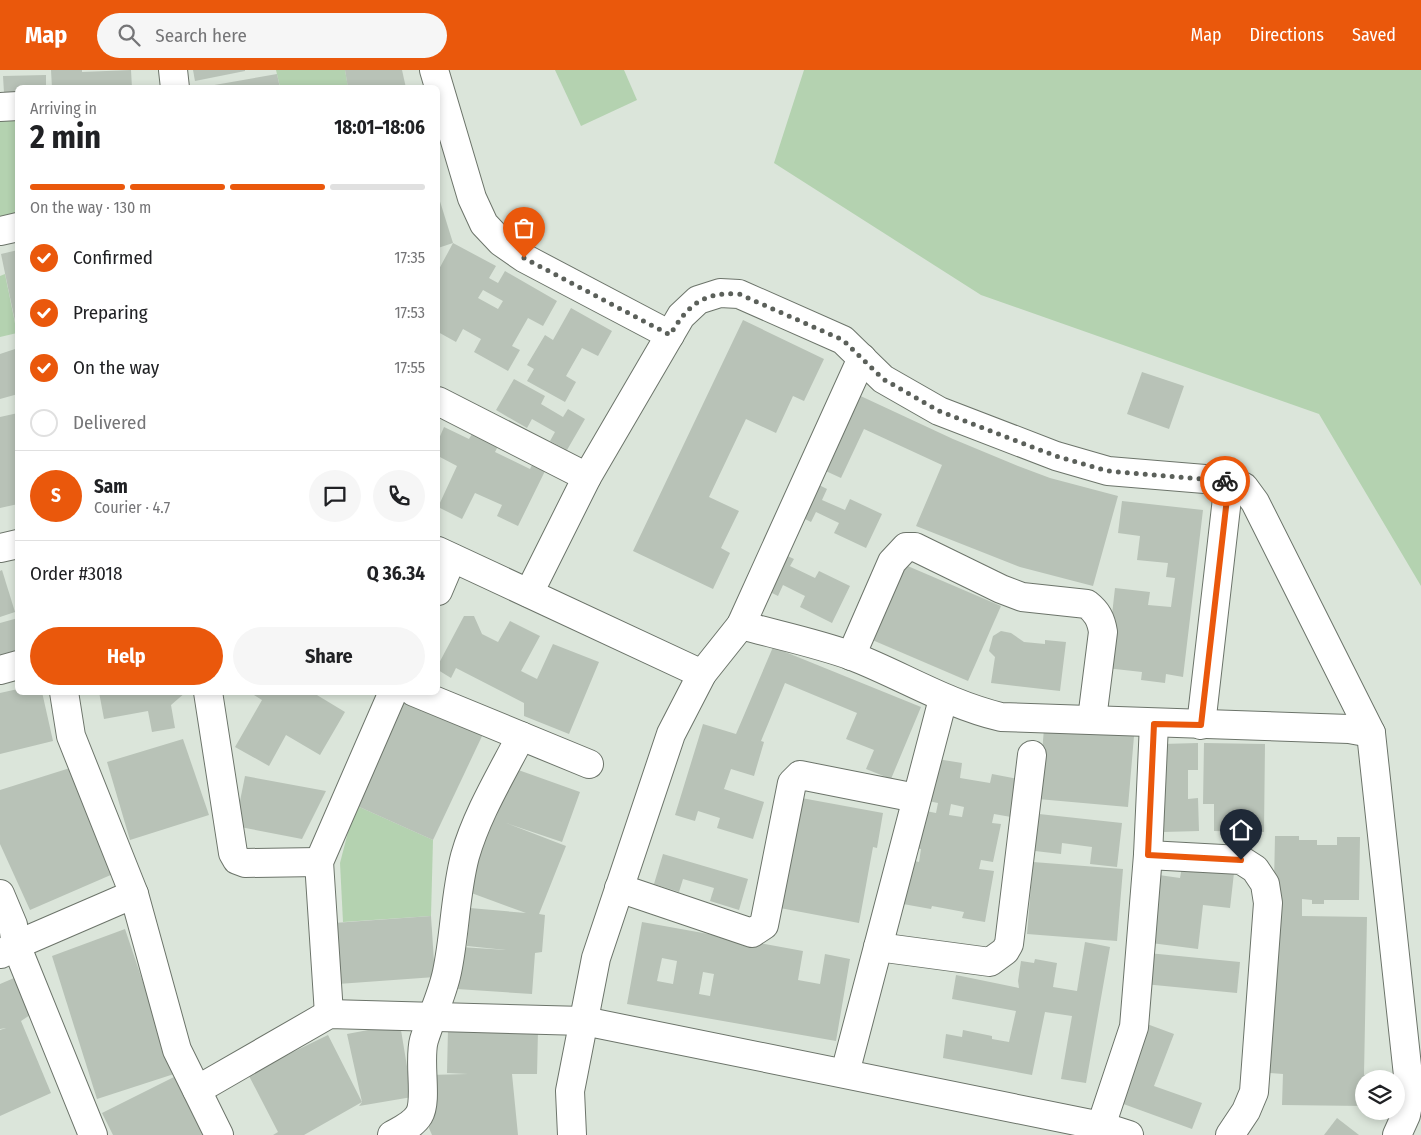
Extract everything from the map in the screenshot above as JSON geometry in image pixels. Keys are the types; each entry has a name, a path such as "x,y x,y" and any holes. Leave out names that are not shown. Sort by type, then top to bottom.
{"street":[{"path":"173,70 175,85"},
{"path":"434,70 437,85"},
{"path":"0,107 15,106"},
{"path":"442,109 472,198 484,224 502,242 524,258 670,335"},
{"path":"0,231 15,228"},
{"path":"529,593 587,476 681,316 698,300 720,293 739,294 843,340 883,379 939,411 1056,456 1108,471 1229,481 1244,487 1255,502 1371,733 1410,1094 1406,1115 1397,1135"},
{"path":"572,1135 570,1092 596,958 671,734 702,674 741,625 862,358"},
{"path":"440,402 587,476"},
{"path":"1201,725 1229,481"},
{"path":"0,548 15,545"},
{"path":"851,656 892,562 906,547 915,547 1001,589 1022,597 1087,604 1095,610 1101,620 1103,632 1092,719"},
{"path":"440,581 445,555 702,674"},
{"path":"741,625 851,656 943,699 971,710 1001,717 1092,719 1154,724 1349,729 1371,733"},
{"path":"0,670 15,666"},
{"path":"64,695 71,736 134,894 177,1050 220,1135"},
{"path":"208,695 233,853 237,860 245,863 319,862"},
{"path":"211,721 223,695"},
{"path":"329,1014 319,862 392,695"},
{"path":"421,695 589,764"},
{"path":"845,1073 943,699"},
{"path":"1101,1126 1134,1027 1148,855 1154,724"},
{"path":"392,1135 412,1123 419,1115 422,1104 421,1058 424,1040 447,971 459,883 466,855 476,827 521,736"},
{"path":"878,947 990,962 1004,951 1009,944 1032,755"},
{"path":"619,888 752,933 764,925 792,783 800,775 916,798"},
{"path":"1148,855 1241,860 1255,870 1265,884 1268,903 1254,1092 1246,1111 1230,1135"},
{"path":"0,894 12,925 8,950 93,1135"},
{"path":"8,950 134,894"},
{"path":"197,1090 329,1014 584,1021 1101,1126 1129,1135"}],"green space":[{"path":"276,70 345,70 348,85 280,85"},
{"path":"555,70 624,70 637,100 581,126"},
{"path":"804,70 1421,70 1421,586 1319,414 981,295 774,163"},
{"path":"15,115 15,218 0,221 0,116"},
{"path":"5,274 15,323 15,333 0,337 0,276"},
{"path":"355,805 433,840 431,916 343,922 340,863"}],"building":[{"path":"51,70 82,70 82,72 131,70 132,85 52,85"},
{"path":"193,70 245,70 245,71 195,81"},
{"path":"345,70 402,70 405,85 348,85"},
{"path":"277,74 279,85 214,85"},
{"path":"46,75 46,85 15,85 15,93 4,93 3,76"},
{"path":"440,201 453,243 440,247"},
{"path":"453,243 496,266 489,278 498,283 505,271 557,301 543,326 528,318 512,346 520,350 508,371 474,352 481,339 463,329 456,342 440,333 440,267","holes":["483,290 503,301 498,309 478,298"]},
{"path":"15,251 15,321 1,254"},
{"path":"571,308 612,331 598,356 582,348 566,376 576,382 565,402 527,381 534,369 527,365 545,335 553,340"},
{"path":"743,320 824,359 804,401 793,396 776,433 746,419 709,497 739,511 721,548 730,553 713,589 633,551"},
{"path":"15,349 15,395 0,399 0,354"},
{"path":"1142,372 1184,386 1169,429 1127,414"},
{"path":"514,379 545,396 541,404 563,417 568,409 585,419 567,450 550,441 555,432 532,419 527,428 496,410"},
{"path":"852,392 953,439 1018,466 1050,478 1118,496 1093,586 1020,567 916,526 942,465 864,429 841,478 817,467"},
{"path":"15,414 15,505 0,508 0,417"},
{"path":"444,427 469,439 472,434 498,446 495,452 530,469 533,463 546,469 518,526 497,516 502,505 475,493 462,519 440,508 440,503 457,466 440,457 440,436"},
{"path":"811,481 827,489 822,500 845,510 850,499 882,514 866,548 834,533 839,523 816,512 811,522 795,514"},
{"path":"1122,501 1203,510 1183,677 1166,674 1165,683 1141,680 1142,672 1106,668 1115,588 1150,592 1148,605 1171,607 1175,578 1166,577 1168,563 1137,560 1140,536 1118,533"},
{"path":"779,552 794,559 790,566 815,578 819,571 850,586 832,623 800,607 805,596 783,585 778,596 762,588"},
{"path":"896,561 1001,606 968,681 863,636"},
{"path":"2,570 15,612 0,617 0,571"},
{"path":"464,616 474,616 482,634 498,642 510,621 540,636 521,671 537,679 553,644 599,662 569,734 524,716 524,703 456,668 451,678 440,671 440,661"},
{"path":"15,619 15,655 0,659 0,623"},
{"path":"1001,631 1011,633 1024,642 1045,644 1045,640 1066,642 1060,691 991,683 995,657 989,651 993,636"},
{"path":"773,647 921,707 891,779 866,769 874,750 846,739 857,713 785,683 761,741 764,742 754,776 731,769 724,789 764,802 753,839 717,828 720,818 698,811 695,821 675,815 703,724 736,734"},
{"path":"15,690 15,695 43,695 53,741 0,754 0,693"},
{"path":"100,695 183,695 171,705 175,728 152,732 148,711 104,719"},
{"path":"254,695 317,695 345,712 320,755 286,735 269,766 235,747 262,700"},
{"path":"404,695 483,734 433,840 355,805"},
{"path":"1044,729 1134,736 1128,807 1038,799"},
{"path":"183,739 209,815 130,840 107,762"},
{"path":"1198,743 1198,770 1188,770 1188,799 1198,798 1199,831 1163,832 1162,744"},
{"path":"1204,743 1265,744 1264,832 1214,831 1214,804 1203,804"},
{"path":"931,758 962,763 960,778 990,783 992,774 1018,779 1011,817 994,814 992,823 1001,824 993,862 981,860 979,869 994,871 985,922 962,918 964,912 932,906 931,909 903,904 911,860 919,862 921,849 914,848 921,810 936,813 938,803 923,800","holes":["951,804 964,807 962,817 949,815"]},
{"path":"510,767 580,792 562,842 506,823 566,846 539,914 545,915 542,952 535,953 532,994 457,989 461,947 506,950 467,946 470,908 526,913 466,891"},
{"path":"70,768 113,874 30,910 0,844 0,790"},
{"path":"245,776 326,791 302,839 235,826"},
{"path":"796,797 883,813 877,848 873,847 859,923 780,908"},
{"path":"1039,814 1122,823 1117,867 1090,864 1092,847 1062,843 1061,854 1035,851"},
{"path":"1275,836 1299,836 1299,840 1317,840 1317,845 1337,845 1337,837 1360,837 1359,900 1324,900 1324,904 1312,904 1312,900 1302,899 1302,916 1367,917 1364,1070 1355,1070 1355,1106 1282,1105 1283,1074 1270,1073"},
{"path":"663,854 748,879 739,910 710,901 714,888 683,879 679,892 654,884"},
{"path":"1033,862 1123,869 1117,941 1027,934"},
{"path":"1182,867 1234,873 1230,908 1203,905 1198,949 1151,943 1159,875 1180,878"},
{"path":"431,916 435,977 338,984 334,923"},
{"path":"642,922 803,951 798,980 820,984 825,954 850,959 836,1041 627,1004","holes":["662,958 677,961 673,984 657,981","703,972 714,974 710,996 699,994"]},
{"path":"125,929 174,1074 97,1099 52,956"},
{"path":"1085,942 1110,947 1086,1083 1061,1079 1072,1016 1045,1012 1032,1075 943,1058 946,1034 962,1037 963,1030 992,1036 992,1039 1009,1042 1016,1011 952,999 956,975 1019,988 1018,981 1021,961 1034,963 1035,959 1057,963 1053,987 1077,991"},
{"path":"1148,953 1240,962 1237,993 1144,984"},
{"path":"14,978 30,1015 21,1021 51,1093 0,1116 0,1030 6,1028 0,1029 0,984"},
{"path":"400,1024 412,1097 359,1106 362,1102 347,1034"},
{"path":"1147,1024 1174,1034 1154,1086 1202,1103 1192,1129 1118,1102"},
{"path":"448,1029 538,1030 537,1074 512,1074 518,1135 432,1135 425,1119 428,1075 468,1074 447,1073"},
{"path":"328,1035 362,1102 304,1135 273,1135 278,1132 248,1074"},
{"path":"180,1074 207,1135 113,1135 102,1113"},
{"path":"1337,1118 1359,1135 1324,1135"}],"way so far":[{"path":"524,258 670,335 681,316 698,300 720,293 739,294 843,340 883,379 939,411 1006,437 1056,456 1108,471 1166,478 1225,481"}],"route":[{"path":"1225,481 1229,481 1201,725 1154,724 1148,855 1241,860"}]}
